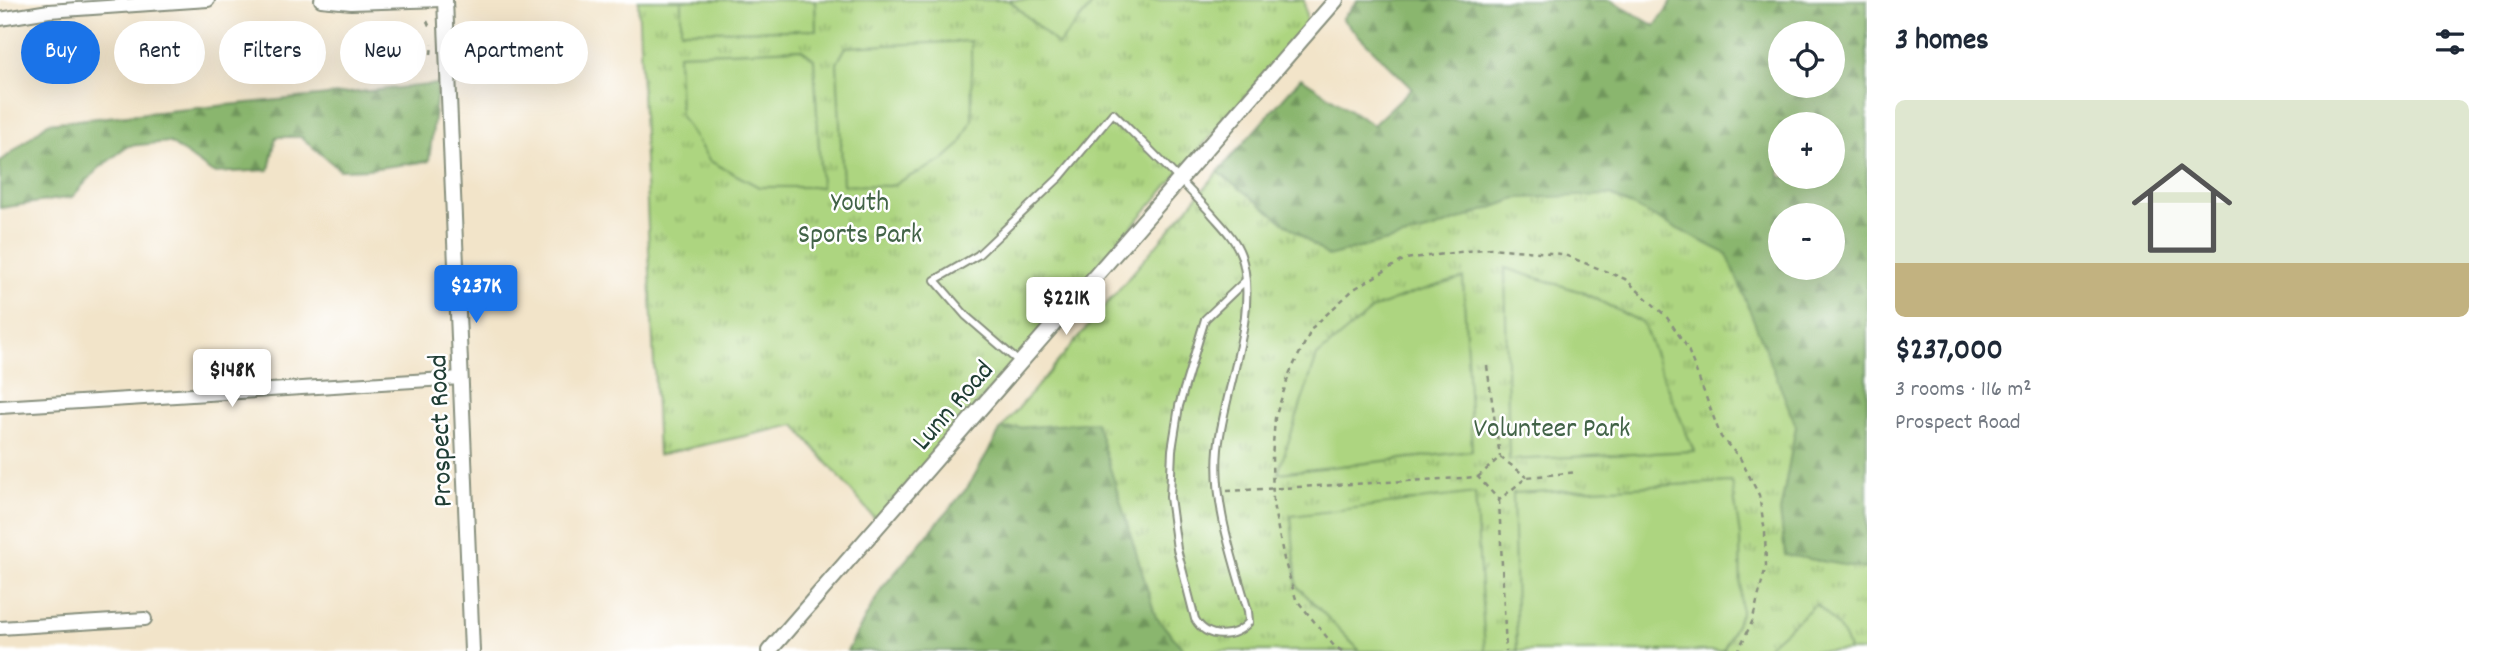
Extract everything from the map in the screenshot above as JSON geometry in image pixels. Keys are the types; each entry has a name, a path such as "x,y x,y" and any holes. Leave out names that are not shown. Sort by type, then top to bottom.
{"street":[{"path":"0,19 49,11 208,0"},
{"path":"321,0 351,3 444,0"},
{"name":"Prospect Road","path":"444,0 471,651"},
{"name":"Lunn Road","path":"769,651 1336,0"},
{"path":"0,407 461,378"},
{"path":"0,628 145,619"}],"lane":[{"path":"1020,363 966,316 935,280 978,255 1060,177 1113,113 1180,179 1233,238 1241,256 1245,281 1245,321 1224,411 1218,452 1226,538 1248,611 1249,622 1242,630 1211,635 1200,629 1177,549 1170,497 1172,450 1179,406 1205,319 1245,281"}],"path":[{"path":"427,21 431,26 432,54"},
{"path":"1342,651 1334,646 1296,599 1284,559 1273,490 1272,458 1275,418 1290,372 1313,327 1354,289 1405,259 1491,248 1562,254 1625,279 1666,316 1688,347 1721,437 1740,458 1759,495 1765,532 1766,566 1752,622 1738,651"},
{"path":"1487,366 1500,457 1527,477"},
{"path":"1220,492 1478,477 1500,457"},
{"path":"1499,500 1527,477 1577,472"},
{"path":"1478,477 1499,500 1506,651"}],"green space":[{"name":"Youth Sports Park","path":"638,0 1304,0 1307,26 876,520 795,425 658,455"},
{"path":"681,0 815,0 816,30 681,31"},
{"path":"1009,0 1096,0 1058,45"},
{"path":"1358,0 1610,0 1655,26 1673,0 1867,0 1867,569 1785,555 1780,512 1796,426 1519,198 1431,230 1328,256 1218,172 1301,78 1373,125 1412,88 1342,19"},
{"path":"971,41 972,120 960,145 942,161 890,186 843,185 837,63 846,47"},
{"path":"801,49 814,59 821,187 759,187 710,161 680,115 678,54"},
{"path":"438,84 429,161 340,170 301,137 276,137 269,170 213,173 169,142 128,146 98,169 72,197 0,208 0,162 48,123"},
{"name":"Volunteer Park","path":"1218,172 1328,256 1431,230 1519,198 1611,195 1727,254 1796,426 1780,512 1785,555 1867,569 1867,651 1185,651 1156,617 1096,422 1001,429"},
{"path":"1505,268 1582,292 1643,323 1694,451 1509,460"},
{"path":"1463,278 1472,451 1278,473 1317,356 1374,308"},
{"path":"1096,422 1156,617 1185,651 847,651 882,588 968,487 1001,429"},
{"path":"1732,482 1740,535 1741,614 1724,649 1517,651 1513,493"},
{"path":"1475,493 1485,651 1360,651 1297,586 1291,516"},
{"path":"1816,604 1836,625 1849,651 1762,651"}]}
